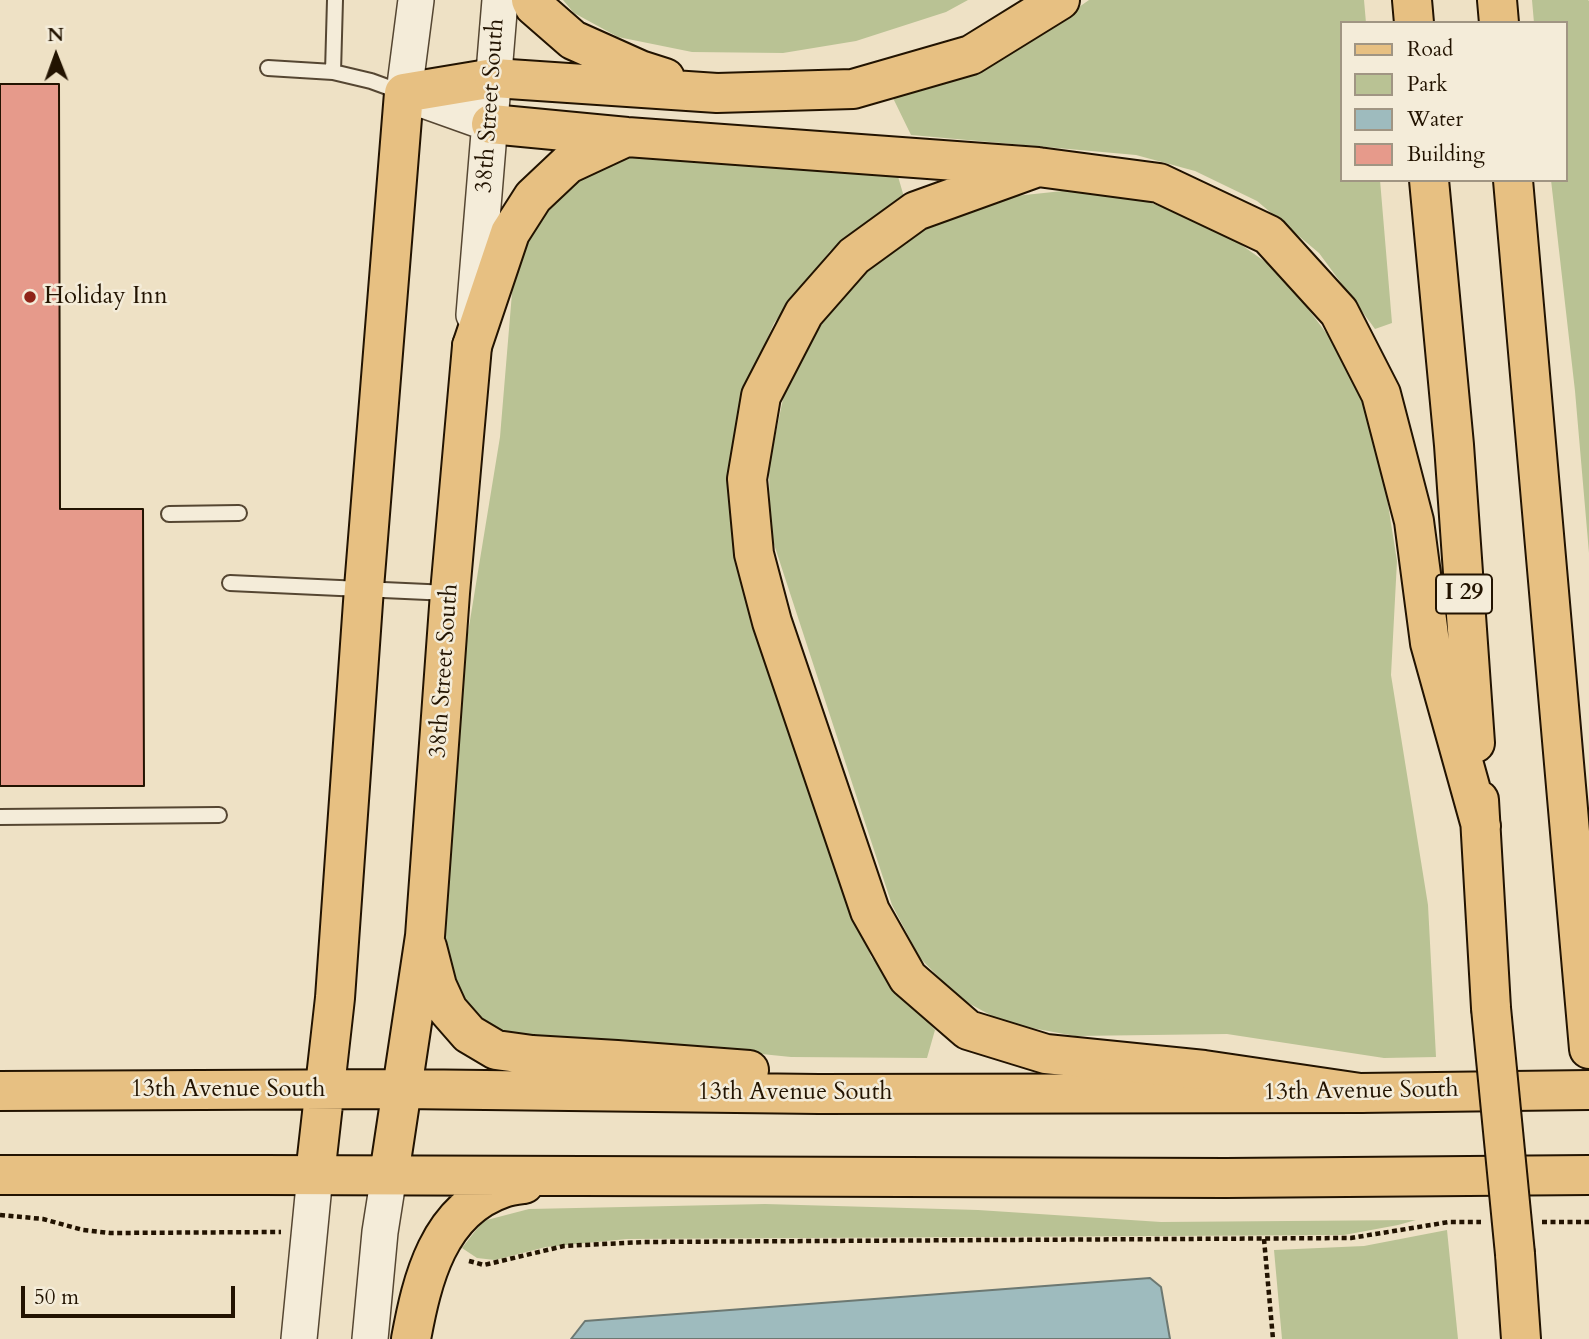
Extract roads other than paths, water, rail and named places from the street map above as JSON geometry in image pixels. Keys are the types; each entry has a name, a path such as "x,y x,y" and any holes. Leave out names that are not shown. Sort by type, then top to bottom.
{"main road":[{"path":"531,0 534,6 573,40 640,70 717,93"},
{"path":"315,1175 335,998 364,588 404,93 494,78 717,93 853,89 971,55 1060,0"},
{"path":"1412,0 1414,21"},
{"path":"1497,0 1499,21"},
{"path":"491,124 627,137 1038,167 1159,183 1269,235 1339,312 1381,394 1414,521 1430,643 1481,826"},
{"path":"471,346 510,233 533,197 568,164 627,137"},
{"path":"1038,167 916,211 854,257 804,313 761,396 747,479 754,554 772,622 870,911 908,978 968,1030 1046,1054 1204,1070 1360,1094"},
{"name":"I 29","path":"1429,182 1454,445 1491,1008 1521,1339"},
{"path":"1513,182 1589,1049"},
{"name":"38th Street South","path":"389,1175 425,936 471,346"},
{"path":"425,936 437,986 449,1010 469,1034 496,1051 733,1068 914,1094"},
{"name":"13th Avenue South","path":"0,1091 402,1089 914,1094 1360,1094 1589,1090"},
{"path":"0,1175 1226,1178 1589,1175"},
{"path":"411,1339 429,1265 453,1223 476,1201 502,1188 562,1176"}],"street":[{"path":"416,0 404,93 491,124"},
{"name":"38th Street South","path":"471,346 500,0"},
{"path":"299,1339 315,1175"},
{"name":"38th Street South","path":"370,1339 380,1231 389,1175"}],"lane":[{"path":"333,72 335,0"},
{"path":"268,68 333,72 372,81 404,93"},
{"path":"169,514 239,513"},
{"path":"230,583 450,593"},
{"path":"0,817 219,815"}],"water":[{"path":"1150,1278 1161,1287 1170,1339 571,1339 585,1321"}],"place":[{"name":"Holiday Inn","path":"30,297"}]}
